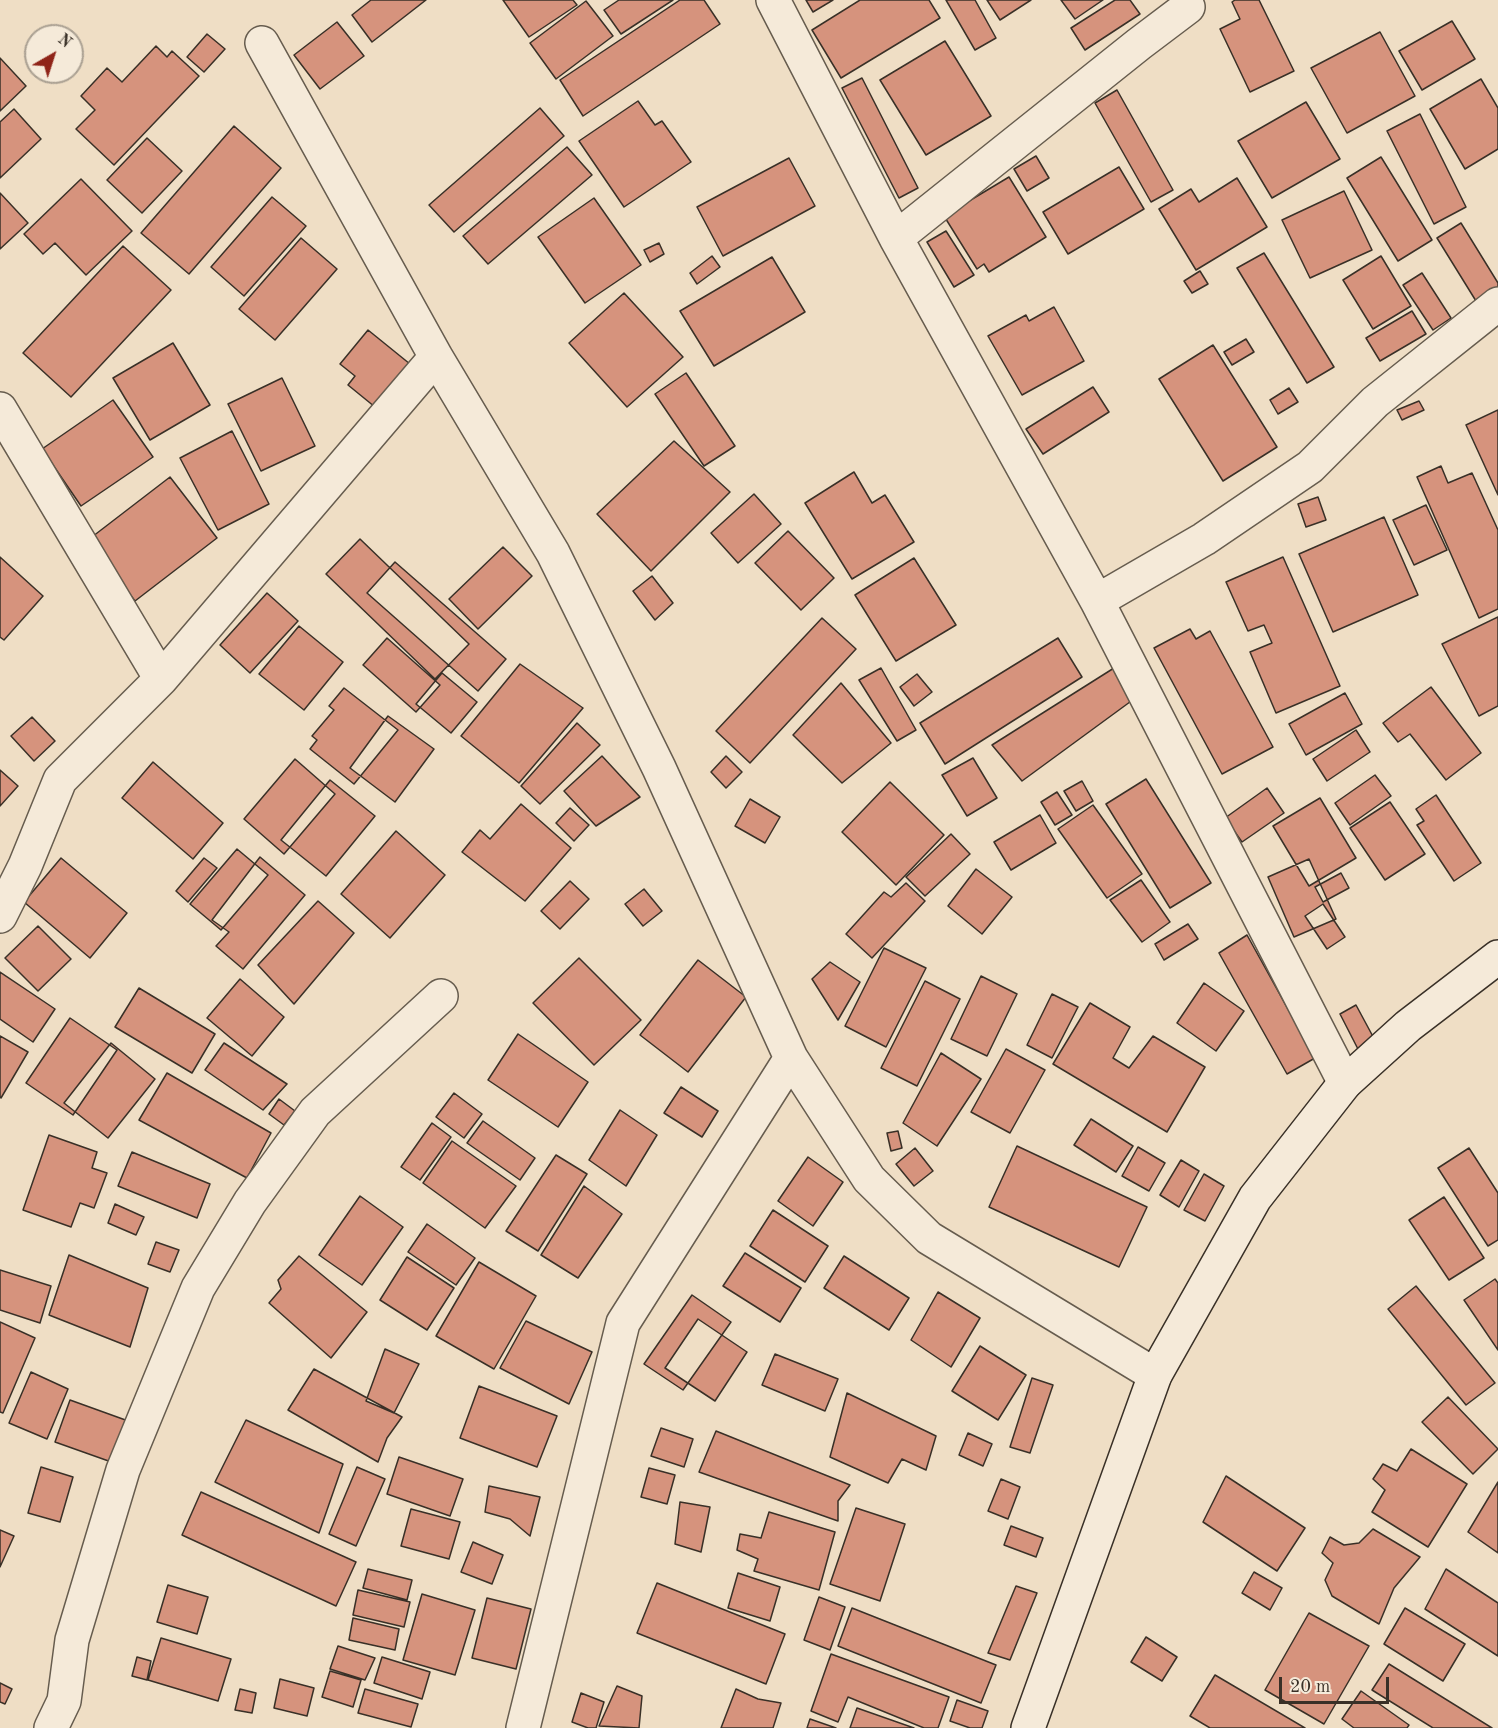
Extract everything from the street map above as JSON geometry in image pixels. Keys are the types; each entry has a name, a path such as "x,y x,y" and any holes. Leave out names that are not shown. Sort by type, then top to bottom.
{"street":[{"path":"773,0 896,238 1097,601 1345,1083"},
{"path":"896,238 1188,7"},
{"path":"262,43 436,357 553,553 659,768 791,1058 869,1179 929,1238 1155,1375"},
{"path":"1097,601 1204,539 1310,467 1375,402 1498,304"},
{"path":"0,916 25,866 60,780 161,679 436,357"},
{"path":"0,409 161,679"},
{"path":"1028,1728 1155,1375 1255,1198 1345,1083 1408,1026 1498,957"},
{"path":"51,1728 64,1701 72,1640 123,1470 198,1288 250,1202 315,1112 441,996"},
{"path":"523,1728 623,1323 791,1058"}],"building":[{"path":"371,0 426,0 372,42 352,15"},
{"path":"503,0 573,0 577,5 529,37"},
{"path":"619,0 673,0 621,34 604,10"},
{"path":"680,0 704,0 720,24 583,116 560,80"},
{"path":"806,0 833,0 813,12"},
{"path":"860,0 929,0 940,18 841,78 812,30"},
{"path":"946,0 975,0 996,38 975,50"},
{"path":"987,0 1031,0 1000,20"},
{"path":"1061,0 1103,0 1075,19"},
{"path":"1115,0 1130,0 1140,14 1085,50 1071,28"},
{"path":"1259,0 1294,71 1250,92 1220,29 1240,19 1232,2"},
{"path":"586,1 613,36 556,79 530,43"},
{"path":"1452,21 1475,59 1422,90 1399,51"},
{"path":"337,22 364,56 320,89 294,55"},
{"path":"1380,32 1415,96 1347,133 1311,68"},
{"path":"207,34 225,49 204,72 187,57"},
{"path":"945,41 991,116 926,155 880,80"},
{"path":"156,46 167,57 172,51 199,76 114,165 76,129 95,110 81,96 107,68 122,82"},
{"path":"0,58 26,86 0,111"},
{"path":"862,78 918,188 899,198 842,88"},
{"path":"1481,79 1498,108 1498,149 1465,169 1430,109"},
{"path":"1117,90 1173,190 1151,202 1095,103"},
{"path":"638,101 655,125 662,121 691,162 624,207 579,141"},
{"path":"1306,102 1340,159 1272,198 1238,141"},
{"path":"540,108 564,136 454,232 429,205"},
{"path":"14,109 41,139 0,178 0,122"},
{"path":"1420,114 1466,207 1434,224 1387,131"},
{"path":"234,126 281,168 189,274 141,233"},
{"path":"147,138 182,171 142,213 107,180"},
{"path":"567,147 592,175 488,264 463,236"},
{"path":"1036,156 1049,178 1027,191 1014,169"},
{"path":"1381,157 1432,240 1398,261 1347,178"},
{"path":"789,158 815,206 723,256 697,207"},
{"path":"1119,167 1144,209 1068,254 1043,212"},
{"path":"1009,177 1046,237 989,272 984,264 977,269 944,216"},
{"path":"1237,178 1267,227 1196,270 1159,209 1191,189 1199,202"},
{"path":"81,179 132,231 86,275 55,243 43,254 24,234"},
{"path":"1344,191 1372,250 1310,278 1282,220"},
{"path":"0,193 28,223 0,249"},
{"path":"272,197 306,226 244,296 211,267"},
{"path":"594,198 641,265 585,303 538,237"},
{"path":"1461,223 1498,283 1498,287 1476,301 1437,238"},
{"path":"946,231 974,275 954,287 927,242"},
{"path":"301,238 337,269 275,340 239,309"},
{"path":"659,243 664,254 650,262 644,250"},
{"path":"123,246 171,290 71,397 23,353"},
{"path":"1264,253 1334,367 1307,383 1237,268"},
{"path":"712,256 720,267 697,284 690,273"},
{"path":"1381,256 1411,306 1373,329 1343,280"},
{"path":"772,257 805,312 714,366 680,311"},
{"path":"1200,271 1208,284 1192,293 1184,281"},
{"path":"1422,273 1451,318 1433,330 1403,285"},
{"path":"624,293 683,357 627,407 569,343"},
{"path":"1054,307 1084,361 1022,395 988,336 1026,315 1029,321"},
{"path":"1412,311 1426,334 1380,361 1366,338"},
{"path":"368,330 410,364 375,407 348,385 355,376 340,364"},
{"path":"1246,339 1254,352 1232,365 1224,352"},
{"path":"173,343 210,405 150,440 113,378"},
{"path":"1213,345 1277,447 1223,481 1159,379"},
{"path":"686,373 735,446 704,466 655,394"},
{"path":"282,378 315,446 261,471 228,404"},
{"path":"1093,387 1109,412 1043,454 1026,429"},
{"path":"1289,388 1298,402 1278,414 1270,400"},
{"path":"113,400 153,457 81,506 42,449"},
{"path":"1419,401 1424,410 1402,420 1397,410"},
{"path":"1498,410 1498,495 1466,425"},
{"path":"232,431 269,504 218,530 180,458"},
{"path":"674,441 730,492 651,571 597,514"},
{"path":"1441,466 1448,483 1472,473 1498,530 1498,609 1479,618 1417,477"},
{"path":"854,472 872,503 885,495 914,542 852,579 805,503"},
{"path":"170,477 217,538 135,601 88,540"},
{"path":"754,494 781,524 738,563 711,533"},
{"path":"1318,497 1326,520 1306,527 1298,504"},
{"path":"1426,505 1447,550 1414,565 1393,520"},
{"path":"1384,517 1418,595 1333,632 1299,554"},
{"path":"788,531 834,578 801,610 755,563"},
{"path":"360,539 469,644 435,679 326,574"},
{"path":"503,547 532,576 478,629 449,599"},
{"path":"0,557 43,596 4,640 0,637"},
{"path":"1283,557 1340,686 1276,713 1250,652 1272,643 1264,625 1248,631 1226,582"},
{"path":"914,558 956,625 896,661 855,595"},
{"path":"395,562 506,659 478,691 367,593"},
{"path":"652,576 673,603 655,620 633,591"},
{"path":"267,593 298,621 250,673 220,645"},
{"path":"1498,617 1498,706 1479,716 1442,644"},
{"path":"822,618 856,649 750,763 716,731"},
{"path":"299,626 343,662 304,710 259,674"},
{"path":"1190,629 1196,639 1210,631 1273,747 1222,774 1154,648"},
{"path":"387,638 440,685 416,712 363,665"},
{"path":"1058,638 1082,677 945,764 920,723"},
{"path":"520,664 583,708 519,783 461,736"},
{"path":"881,668 916,730 897,741 859,680"},
{"path":"1114,668 1134,699 1022,781 992,745"},
{"path":"442,673 477,702 451,733 416,704"},
{"path":"917,674 932,692 914,706 900,687"},
{"path":"841,683 891,743 842,783 793,735"},
{"path":"1431,687 1481,753 1446,780 1410,734 1398,742 1383,723"},
{"path":"344,688 398,730 354,784 310,749 317,740 312,736 334,710 329,706"},
{"path":"1345,693 1362,724 1306,755 1289,724"},
{"path":"388,716 434,749 395,802 350,768"},
{"path":"32,717 55,741 34,761 11,736"},
{"path":"577,723 600,745 540,804 521,786"},
{"path":"1356,730 1370,752 1327,781 1313,759"},
{"path":"602,756 640,797 596,826 564,791"},
{"path":"726,756 742,772 726,788 711,772"},
{"path":"973,758 997,798 967,816 942,775"},
{"path":"295,759 335,794 284,854 244,819"},
{"path":"153,762 223,823 193,859 122,798"},
{"path":"0,770 18,786 0,806"},
{"path":"1375,775 1391,796 1350,825 1335,803"},
{"path":"1146,779 1211,883 1170,908 1106,804"},
{"path":"330,780 375,816 326,876 281,840"},
{"path":"1082,781 1093,801 1076,811 1064,791"},
{"path":"890,782 944,835 896,885 842,832"},
{"path":"1267,788 1284,813 1242,842 1225,818"},
{"path":"1057,792 1072,815 1055,825 1041,802"},
{"path":"1436,795 1481,863 1454,881 1417,825 1424,821 1416,809"},
{"path":"1320,798 1356,858 1309,886 1273,826"},
{"path":"750,799 780,817 765,843 735,826"},
{"path":"1390,802 1425,854 1385,880 1350,828"},
{"path":"521,804 571,848 525,901 462,852 480,830 490,839"},
{"path":"1093,805 1142,874 1107,898 1058,829"},
{"path":"570,808 589,825 574,841 556,823"},
{"path":"1040,815 1056,843 1011,870 994,842"},
{"path":"396,831 445,875 390,938 341,894"},
{"path":"951,834 970,854 925,896 906,877"},
{"path":"237,849 268,875 221,930 190,904"},
{"path":"260,857 305,895 243,969 216,946 229,932 212,920"},
{"path":"61,858 127,913 90,958 24,902"},
{"path":"204,858 217,868 188,902 176,891"},
{"path":"1309,859 1336,919 1294,937 1268,877"},
{"path":"976,869 1012,897 982,934 948,906"},
{"path":"1341,873 1349,888 1323,902 1315,887"},
{"path":"1141,880 1170,922 1142,942 1110,900"},
{"path":"570,881 589,899 560,929 541,911"},
{"path":"906,883 925,901 872,958 846,934 884,892 891,897"},
{"path":"644,889 662,911 643,926 625,904"},
{"path":"318,901 354,933 294,1004 258,965"},
{"path":"1323,904 1345,937 1327,949 1305,916"},
{"path":"1188,924 1198,939 1164,960 1155,944"},
{"path":"38,926 71,959 38,991 5,958"},
{"path":"1247,935 1315,1058 1287,1074 1219,953"},
{"path":"884,948 926,968 886,1047 845,1026"},
{"path":"579,958 641,1020 594,1065 533,1003"},
{"path":"698,960 746,997 688,1072 640,1035"},
{"path":"830,962 860,982 838,1020 812,979"},
{"path":"0,972 55,1009 33,1042 0,1019"},
{"path":"981,976 1017,994 987,1056 951,1039"},
{"path":"240,979 284,1017 252,1056 207,1018"},
{"path":"925,981 960,999 917,1086 881,1068"},
{"path":"1204,983 1244,1011 1216,1051 1177,1023"},
{"path":"139,988 215,1034 192,1073 115,1027"},
{"path":"1052,994 1078,1007 1052,1058 1027,1045"},
{"path":"1090,1003 1130,1027 1113,1058 1129,1068 1153,1036 1205,1067 1167,1132 1053,1064"},
{"path":"1356,1005 1377,1044 1360,1053 1340,1014"},
{"path":"70,1018 117,1050 73,1115 26,1083"},
{"path":"518,1034 588,1082 558,1127 488,1080"},
{"path":"0,1036 28,1052 1,1098 0,1097"},
{"path":"111,1043 155,1079 108,1138 64,1103"},
{"path":"224,1043 287,1084 263,1110 205,1070"},
{"path":"1006,1049 1045,1070 1010,1133 971,1112"},
{"path":"941,1053 981,1079 937,1146 903,1123"},
{"path":"167,1073 271,1133 247,1178 139,1120"},
{"path":"681,1087 718,1111 702,1137 664,1113"},
{"path":"454,1093 482,1114 464,1138 436,1117"},
{"path":"279,1099 295,1111 284,1125 269,1114"},
{"path":"620,1110 657,1135 626,1186 589,1160"},
{"path":"1091,1119 1133,1146 1116,1172 1074,1145"},
{"path":"483,1121 535,1158 520,1180 467,1143"},
{"path":"432,1123 451,1137 420,1180 401,1167"},
{"path":"898,1131 902,1148 891,1151 887,1133"},
{"path":"49,1135 97,1152 92,1168 107,1173 94,1208 80,1203 71,1227 23,1210"},
{"path":"452,1141 516,1186 485,1228 423,1183"},
{"path":"1017,1146 1147,1207 1119,1267 989,1207"},
{"path":"1138,1147 1165,1163 1149,1191 1122,1176"},
{"path":"915,1148 933,1171 914,1186 896,1164"},
{"path":"1469,1148 1498,1193 1498,1240 1488,1246 1438,1168"},
{"path":"132,1152 210,1184 197,1218 118,1186"},
{"path":"556,1155 587,1174 538,1251 506,1231"},
{"path":"808,1157 843,1182 813,1226 778,1201"},
{"path":"1181,1160 1199,1171 1179,1207 1160,1195"},
{"path":"1204,1174 1224,1186 1205,1221 1184,1210"},
{"path":"584,1186 622,1214 578,1278 541,1255"},
{"path":"360,1196 403,1227 362,1285 319,1255"},
{"path":"1444,1197 1484,1258 1449,1280 1409,1220"},
{"path":"115,1204 144,1217 136,1235 108,1223"},
{"path":"773,1210 828,1246 805,1282 750,1246"},
{"path":"427,1224 475,1258 456,1285 408,1252"},
{"path":"156,1242 179,1250 170,1272 148,1264"},
{"path":"745,1253 801,1288 780,1322 723,1286"},
{"path":"69,1255 148,1288 130,1347 49,1315"},
{"path":"299,1256 367,1312 331,1358 269,1303 281,1289 278,1280"},
{"path":"844,1256 909,1298 889,1330 824,1288"},
{"path":"407,1257 454,1288 427,1330 380,1300"},
{"path":"479,1262 536,1296 494,1369 436,1336"},
{"path":"0,1270 51,1286 40,1323 0,1310"},
{"path":"1495,1279 1498,1283 1498,1350 1464,1300"},
{"path":"1416,1286 1495,1383 1466,1405 1388,1309"},
{"path":"938,1292 980,1318 951,1367 911,1340"},
{"path":"692,1295 731,1322 683,1390 644,1364"},
{"path":"698,1319 747,1352 715,1401 665,1368"},
{"path":"526,1321 592,1352 569,1404 500,1368"},
{"path":"0,1322 35,1338 3,1413 0,1412"},
{"path":"980,1346 1026,1375 998,1420 952,1391"},
{"path":"385,1349 419,1364 394,1413 366,1401"},
{"path":"775,1354 838,1379 825,1411 762,1385"},
{"path":"314,1369 402,1417 387,1438 378,1462 288,1410"},
{"path":"31,1372 68,1389 47,1439 9,1423"},
{"path":"1032,1378 1053,1385 1030,1453 1010,1447"},
{"path":"479,1386 557,1416 537,1467 460,1438"},
{"path":"847,1393 936,1436 926,1470 902,1459 888,1483 830,1457"},
{"path":"1448,1397 1498,1449 1473,1474 1422,1422"},
{"path":"70,1400 131,1422 117,1464 55,1442"},
{"path":"246,1420 343,1464 319,1533 215,1482"},
{"path":"661,1428 693,1439 684,1467 651,1456"},
{"path":"716,1431 850,1485 838,1501 838,1521 699,1472"},
{"path":"968,1433 992,1444 983,1466 959,1455"},
{"path":"1411,1449 1467,1484 1428,1547 1372,1512 1385,1490 1373,1479 1383,1464 1397,1471"},
{"path":"399,1457 463,1479 450,1516 387,1494"},
{"path":"41,1467 73,1477 60,1522 28,1513"},
{"path":"357,1467 385,1479 356,1546 329,1534"},
{"path":"649,1468 675,1475 667,1504 641,1497"},
{"path":"1226,1476 1305,1528 1277,1571 1203,1522"},
{"path":"1001,1479 1020,1487 1008,1519 988,1511"},
{"path":"1498,1482 1498,1553 1468,1532"},
{"path":"489,1486 540,1497 530,1536 510,1519 485,1512"},
{"path":"201,1492 356,1562 336,1606 182,1535"},
{"path":"680,1502 710,1507 701,1552 675,1544"},
{"path":"856,1508 905,1524 880,1601 830,1584"},
{"path":"411,1509 460,1522 449,1559 401,1546"},
{"path":"769,1512 835,1532 819,1590 754,1571 758,1559 737,1550 740,1534 761,1538"},
{"path":"1011,1526 1043,1538 1036,1557 1004,1545"},
{"path":"1373,1529 1420,1557 1394,1588 1379,1624 1332,1596 1325,1580 1333,1563 1322,1553 1330,1537 1344,1545 1359,1543"},
{"path":"0,1530 14,1536 0,1567"},
{"path":"473,1542 503,1555 492,1584 461,1572"},
{"path":"368,1569 412,1580 407,1600 363,1588"},
{"path":"1446,1569 1498,1603 1498,1656 1425,1609"},
{"path":"1254,1572 1282,1588 1270,1610 1242,1593"},
{"path":"738,1573 780,1587 770,1621 728,1608"},
{"path":"657,1583 785,1634 766,1684 637,1633"},
{"path":"168,1585 208,1597 197,1634 157,1622"},
{"path":"1016,1586 1037,1593 1010,1660 988,1653"},
{"path":"358,1590 410,1602 404,1627 353,1615"},
{"path":"422,1594 475,1610 455,1675 403,1660"},
{"path":"819,1597 845,1607 830,1650 804,1640"},
{"path":"487,1598 531,1609 516,1669 472,1658"},
{"path":"852,1608 996,1665 981,1703 838,1646"},
{"path":"1405,1608 1465,1644 1443,1681 1384,1644"},
{"path":"1309,1613 1369,1646 1324,1724 1265,1690"},
{"path":"353,1618 399,1629 395,1650 349,1640"},
{"path":"1146,1637 1177,1657 1162,1681 1131,1662"},
{"path":"161,1638 231,1659 218,1701 148,1680"},
{"path":"338,1646 375,1658 365,1680 330,1669"},
{"path":"831,1654 949,1697 938,1728 924,1728 848,1697 838,1722 811,1711"},
{"path":"137,1657 151,1661 147,1680 132,1676"},
{"path":"382,1657 430,1672 422,1699 374,1683"},
{"path":"1389,1664 1492,1728 1433,1728 1372,1690"},
{"path":"330,1671 361,1680 353,1707 322,1697"},
{"path":"1215,1675 1305,1728 1210,1728 1190,1716"},
{"path":"280,1679 314,1688 307,1716 274,1708"},
{"path":"0,1683 12,1689 5,1704 0,1702"},
{"path":"617,1686 642,1696 639,1728 599,1726"},
{"path":"240,1689 256,1693 252,1713 235,1710"},
{"path":"365,1689 418,1704 411,1727 358,1713"},
{"path":"736,1689 758,1699 781,1703 773,1728 721,1728"},
{"path":"1361,1691 1409,1725 1407,1728 1354,1728 1342,1719"},
{"path":"581,1693 604,1702 596,1728 588,1728 572,1722"},
{"path":"957,1700 988,1711 982,1728 970,1728 950,1721"},
{"path":"857,1708 914,1728 850,1728"},
{"path":"810,1719 836,1728 807,1728"}]}
